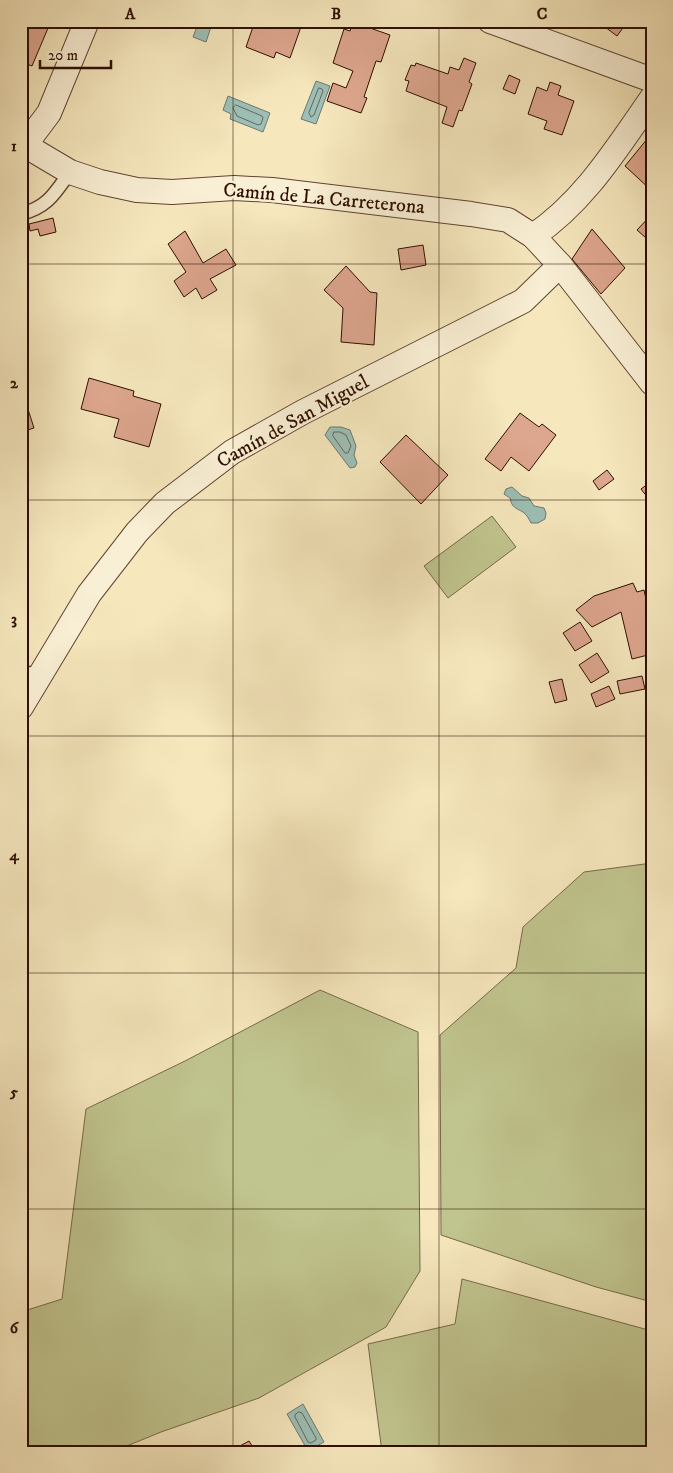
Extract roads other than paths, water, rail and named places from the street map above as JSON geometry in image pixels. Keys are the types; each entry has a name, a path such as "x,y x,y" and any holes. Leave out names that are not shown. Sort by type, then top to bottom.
{"street":[{"path":"23,144 49,113 87,21"},
{"path":"490,21 652,80"},
{"path":"533,236 550,225 592,182 652,98"},
{"name":"Camín de La Carreterona","path":"23,144 70,172 100,182 138,190 172,192 234,188 272,190 508,220 533,236 560,265 652,383"},
{"name":"Camín de San Miguel","path":"21,707 31,673 137,532 165,503 232,452 263,434 522,301 560,265"}],"lane":[{"path":"21,214 35,210 50,200 70,172"}],"water":[{"path":"199,21 213,21 206,42 193,37"},
{"path":"316,81 330,86 316,124 301,119"},
{"path":"228,96 270,113 263,132 230,119 231,114 223,110"},
{"path":"330,427 341,427 350,430 356,446 354,455 357,463 355,467 350,468 325,435"},
{"path":"512,487 522,496 529,498 534,506 544,508 546,513 545,519 538,523 531,523 528,517 515,507 510,498 504,494 506,489"},
{"path":"303,1404 324,1442 308,1451 287,1414"}]}
